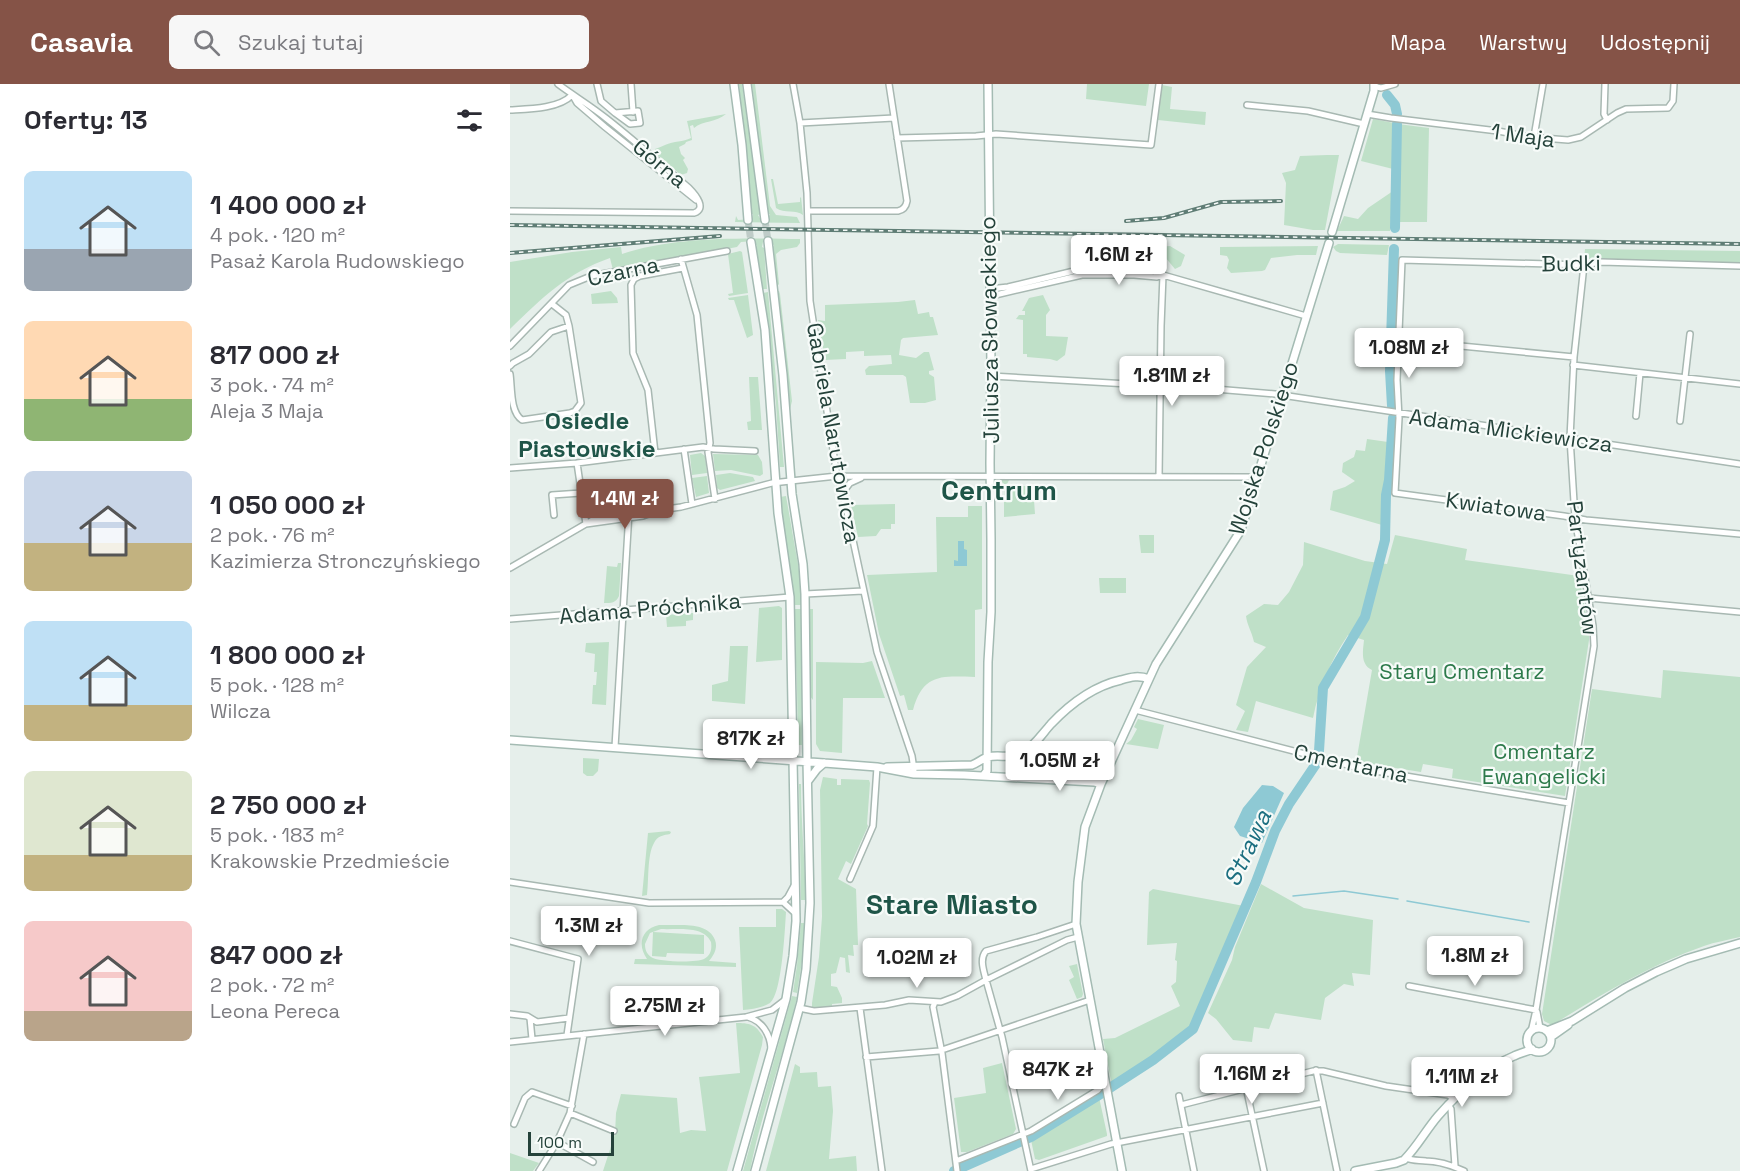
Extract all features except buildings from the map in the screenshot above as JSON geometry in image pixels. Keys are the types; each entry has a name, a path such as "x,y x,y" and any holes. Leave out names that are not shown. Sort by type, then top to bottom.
{"street":[{"name":"Górna","path":"510,211 694,213 700,209 699,201 692,191 581,99 558,84"},
{"path":"597,84 601,101 615,113 630,124 639,123 638,111 615,113"},
{"path":"631,84 633,112"},
{"path":"734,84 748,220"},
{"path":"747,84 765,220"},
{"name":"Gabriela Narutowicza","path":"793,84 800,123 808,211 810,301 837,476 843,493 881,667 912,756 914,774"},
{"path":"808,211 898,211 906,206 889,84"},
{"name":"Juliusza Słowackiego","path":"979,776 987,772 991,612 988,84"},
{"path":"897,138 996,134 1151,145 1159,84"},
{"path":"1332,232 1376,86 1381,88 1395,84"},
{"path":"1534,136 1543,84"},
{"path":"1605,84 1604,114 1607,120"},
{"name":"1 Maja","path":"1367,114 1574,140 1626,109 1663,109 1670,106 1674,99 1674,84"},
{"path":"510,110 558,104 572,95"},
{"path":"1247,105 1308,111 1364,124"},
{"path":"800,123 894,118"},
{"path":"737,1171 786,999 793,956 796,914 790,597 775,483 767,353 751,242"},
{"path":"755,1171 800,1008 806,969 810,913 806,594 791,481 783,375 768,242"},
{"name":"Wojska Polskiego","path":"1117,1143 1076,924 1083,836 1101,784 1160,656 1241,530 1329,243"},
{"name":"Czarna","path":"510,346 569,285 580,279 727,250"},
{"path":"681,259 697,315 714,499"},
{"name":"Budki","path":"1399,340 1402,260 1740,266"},
{"name":"Partyzantów","path":"1531,1032 1594,646 1589,598 1575,518 1570,438 1574,357 1584,265"},
{"path":"655,453 648,390 633,353 631,285 634,279 640,276 683,268"},
{"path":"990,292 1091,268 1142,269 1306,316"},
{"path":"1159,477 1163,275"},
{"path":"510,374 515,408 521,419 527,420 575,411 581,403 566,315 552,304"},
{"path":"510,366 529,354 551,332 568,326"},
{"path":"1680,421 1690,334"},
{"path":"1394,412 1399,340 1574,357"},
{"path":"1574,365 1740,384"},
{"path":"1636,416 1640,372"},
{"name":"Adama Mickiewicza","path":"991,376 1235,390 1740,464"},
{"name":"Kwiatowa","path":"1394,412 1395,493 1586,520 1740,534"},
{"path":"510,468 577,463 705,447 755,451"},
{"path":"684,449 692,504"},
{"path":"577,463 586,524"},
{"path":"510,568 586,524 692,504 791,481 837,476 1250,477 1256,480"},
{"path":"843,493 851,482 865,477"},
{"path":"554,515 552,495 581,493"},
{"path":"615,747 630,515"},
{"path":"806,594 863,591"},
{"name":"Adama Próchnika","path":"510,619 790,597"},
{"path":"1589,598 1740,612"},
{"path":"877,767 969,765 987,757 1021,754 1059,717 1093,691 1105,684 1137,676 1149,679"},
{"name":"Cmentarna","path":"1136,710 1377,772 1569,803"},
{"path":"510,740 807,761 877,767 914,774 1090,781 1101,784"},
{"path":"979,776 980,762"},
{"path":"808,782 814,771 824,763"},
{"path":"850,879 873,826 877,767"},
{"path":"510,882 649,903 783,902 796,914"},
{"path":"783,902 795,884"},
{"path":"1076,924 1037,938 986,951 982,959 1031,1170 1117,1143 1323,1103"},
{"path":"800,1008 814,1011 860,1008 909,1000 935,1002 948,1000 1067,940 1078,937"},
{"path":"513,942 578,959"},
{"path":"1515,1055 1528,1041 1531,1032 1546,1032 1572,1021 1625,988 1686,959 1740,943"},
{"path":"567,1035 580,951"},
{"path":"1409,986 1536,1010"},
{"path":"510,1042 746,1017 772,1010 786,999"},
{"path":"866,1057 942,1051 1090,1000"},
{"path":"935,1002 933,1007 942,1051 957,1166 1024,1138 1031,1131 1106,1084"},
{"path":"860,1008 882,1171"},
{"name":"Partyzantów","path":"1536,1010 1546,1032"},
{"path":"510,1014 539,1022 569,1018"},
{"path":"746,1017 755,1019 763,1027 770,1041 771,1054"},
{"path":"530,1018 532,1039"},
{"path":"1528,1041 1532,1049 1539,1052 1545,1050 1550,1044 1546,1032"},
{"path":"541,1170 570,1113 584,1034"},
{"path":"1355,1171 1396,1163 1406,1158 1426,1130 1473,1082 1515,1055 1532,1049"},
{"path":"1316,1070 1337,1171"},
{"path":"1181,1105 1316,1070 1386,1086 1448,1095 1451,1102 1455,1166"},
{"path":"1246,1087 1264,1171"},
{"path":"514,1124 525,1098 532,1092 572,1106"},
{"path":"1179,1096 1194,1171"},
{"path":"570,1113 614,1131"},
{"path":"557,1142 593,1162"},
{"path":"1117,1143 1122,1171"},
{"path":"1406,1158 1440,1162 1464,1171"}],"green space":[{"path":"739,84 742,84 761,214 758,215 761,220 768,219 770,214 768,214 752,84 755,84 770,206 776,215 797,217 800,223 735,222 736,216 738,220 752,219 753,214 751,214"},
{"path":"1087,84 1149,84 1146,106 1086,99"},
{"path":"1162,85 1172,87 1170,109 1206,112 1205,125 1158,120"},
{"path":"726,114 694,128 693,125 690,126 692,140 679,147 685,158 683,160 688,169 687,173 681,175 655,153 655,149 691,138 687,121"},
{"path":"1373,119 1394,123 1393,169 1361,161"},
{"path":"1398,124 1429,128 1427,222 1397,222"},
{"path":"1339,155 1325,230 1284,225 1286,183 1282,173 1295,170 1300,156"},
{"path":"771,179 773,179 778,204 800,202 801,197 803,215 776,208"},
{"path":"1393,191 1390,231 1337,231 1344,216 1358,219 1368,208"},
{"path":"800,239 797,247 781,250 776,254 779,284 776,288 772,247 774,246 771,241 763,242 762,247 764,248 767,289 762,289 755,247 757,246 754,241 741,242 737,247 613,270 610,258 568,279 544,297 510,329 510,262 621,247 622,254 642,248 686,241"},
{"path":"1338,244 1389,245 1387,255 1340,253 1333,247"},
{"path":"1170,246 1185,255 1181,266 1175,269 1165,257 1159,257 1159,247"},
{"path":"1318,246 1316,255 1271,258 1265,270 1262,271 1231,273 1227,268 1229,260 1227,256 1220,255 1220,247"},
{"path":"1585,249 1740,251 1740,263 1602,259 1584,261"},
{"path":"740,251 748,293 729,296 728,294 733,293 728,254"},
{"path":"611,291 618,303 592,304 591,294"},
{"path":"777,291 780,294 792,401 790,409"},
{"path":"768,292 784,467 780,467 776,404 763,293"},
{"path":"748,295 753,335 747,338 734,300 728,298"},
{"path":"1043,295 1050,310 1046,315 1046,336 1068,337 1065,355 1057,361 1027,357 1027,354 1023,354 1023,320 1016,319 1019,315 1025,315 1025,311 1022,311 1029,298"},
{"path":"915,300 918,314 929,312 930,317 933,317 938,335 903,338 899,355 916,358 924,352 929,352 934,370 929,371 929,374 934,377 936,400 910,403 906,377 903,375 866,375 865,370 869,366 892,364 891,355 864,356 864,351 846,352 846,359 825,360 818,320 825,321 825,305"},
{"path":"749,377 758,377 762,430 748,430 747,422 751,421"},
{"path":"1367,439 1388,442 1382,525 1330,510 1333,491 1355,481 1342,472 1343,463 1354,457 1356,450 1365,451"},
{"path":"701,453 705,456 707,473 692,475 690,455"},
{"path":"713,454 758,455 762,462 763,474 760,476 731,470 715,471"},
{"path":"730,473 753,477 755,481 720,490 717,488 716,475"},
{"path":"707,476 709,493 696,497 692,478"},
{"path":"1002,480 1009,480 1007,484 1012,484 1010,486 1040,486 1041,493 1034,500 1035,514 1004,517 1004,486 1006,486"},
{"path":"786,496 802,587 802,605 794,605 780,497"},
{"path":"895,504 895,524 891,524 891,529 881,529 876,536 858,537 851,505"},
{"path":"968,506 982,506 982,609 975,610 975,677 935,679 922,689 913,710 908,710 904,695 900,696 879,634 867,575 937,572 936,517 968,517"},
{"path":"1139,535 1154,535 1154,553 1141,553"},
{"path":"1395,535 1467,549 1465,560 1579,576 1589,640 1565,796 1452,778 1453,769 1423,764 1421,772 1358,762 1372,670 1364,661 1364,640 1348,635 1326,675 1313,718 1256,701 1248,732 1236,730 1245,711 1236,705 1247,667 1266,647 1254,642 1246,616 1264,604 1278,605 1289,592 1303,565 1304,542 1365,561 1387,564"},
{"path":"618,563 621,563 619,596 613,602 604,603 607,566 617,567"},
{"path":"1099,578 1126,578 1126,593 1100,593"},
{"path":"779,606 782,608 782,660 756,662 759,608"},
{"path":"794,609 802,609 803,745 798,745"},
{"path":"809,609 813,609 813,700 810,696"},
{"path":"693,613 693,620 686,621 686,626 667,627 666,615"},
{"path":"609,642 606,705 592,704 593,685 596,685 597,672 594,672 595,654 585,652 586,643"},
{"path":"730,646 748,646 745,704 712,701 712,685 728,681"},
{"path":"872,661 885,698 843,698 842,753 820,751 816,744 816,662 863,663"},
{"path":"1663,670 1740,677 1740,937 1708,945 1645,971 1554,1024 1550,1024 1544,1021 1542,1014 1592,689 1661,698"},
{"path":"1138,719 1164,725 1158,749 1126,744 1137,729 1134,727"},
{"path":"583,758 599,759 598,771 593,776 583,773"},
{"path":"823,777 837,779 837,785 841,785 841,779 869,780 870,783 868,826 851,864 846,861 838,879 856,889 858,945 853,945 854,956 848,955 850,973 846,972 845,958 840,957 836,973 831,974 831,986 837,987 842,1003 832,1004 832,1007 814,1009 812,1003 822,917 820,790"},
{"path":"799,784 801,784 806,900 801,900"},
{"path":"669,831 670,834 661,836 654,843 649,861 647,895 642,896 648,833"},
{"path":"1261,884 1304,908 1373,920 1370,975 1352,973 1354,986 1344,984 1325,998 1321,1020 1275,1013 1269,1029 1254,1027 1252,1042 1233,1040 1208,1013 1232,960 1235,947"},
{"path":"1153,889 1244,906 1194,1022 1155,1056 1115,1084 1111,1081 1103,1039 1115,1038 1180,1006 1171,986 1176,982 1177,943 1147,945 1149,892"},
{"path":"776,909 786,912 782,960 774,997 770,1003 743,1010 739,927 776,927"},
{"path":"801,923 805,923 797,993 793,992"},
{"path":"690,925 706,929 716,943 715,951 709,961 736,963 736,967 634,964 635,959 647,959 642,948 642,938 653,927","holes":["661,929 702,933 711,942 710,954 704,959 694,961 669,961 651,957 645,944 650,933"]},
{"path":"653,932 704,935 704,954 667,953 666,957 652,956"},
{"path":"1077,964 1083,994 1077,999 1069,980 1074,977 1069,966"},
{"path":"792,996 797,997 760,1127 750,1171 743,1171"},
{"path":"646,1002 660,1003 663,1017 651,1020 638,1006 646,1006"},
{"path":"736,1023 752,1025 763,1037 727,1171 603,1171 615,1134 616,1113 621,1094 677,1098 680,1133 691,1130 706,1131 699,1077 740,1073"},
{"path":"1002,1063 1016,1129 1013,1134 967,1152 961,1152 954,1098 986,1093 983,1068"},
{"path":"795,1064 800,1067 800,1073 817,1072 818,1087 831,1086 833,1111 829,1159 856,1156 857,1171 766,1171"},
{"path":"1099,1097 1107,1136 1039,1160 1035,1159 1031,1140"},
{"path":"510,1153 539,1163 533,1171 510,1171"}],"water":[{"path":"958,541 964,541 964,549 967,550 967,566 954,566 954,560 958,561"},
{"path":"1262,785 1273,786 1284,793 1262,843 1240,836 1234,827 1243,808"}],"waterway":[{"name":"Strawa","path":"1387,95 1395,105 1397,114"},
{"name":"Strawa","path":"1395,228 1397,124"},
{"name":"Strawa","path":"1392,406 1390,371 1394,249"},
{"name":"Strawa","path":"954,1171 1031,1137 1153,1060 1193,1029 1256,882 1275,831 1289,804 1316,764 1323,688 1365,617 1385,540 1386,495 1393,418"},
{"path":"1293,896 1344,891 1398,899"},
{"path":"1407,901 1529,922"}],"tunnel":[{"path":"748,220 751,242"},
{"path":"765,220 768,241"}],"railway":[{"path":"1126,221 1164,218 1221,202 1281,201"},
{"path":"510,225 1740,244"},
{"path":"510,253 720,236"}],"district":[{"name":"Osiedle Piastowskie","path":"587,434"},
{"name":"Centrum","path":"999,490"},
{"name":"Stare Miasto","path":"952,904"}],"park label":[{"name":"Stary Cmentarz","path":"1462,671"},
{"name":"Cmentarz Ewangelicki","path":"1544,764"}]}
